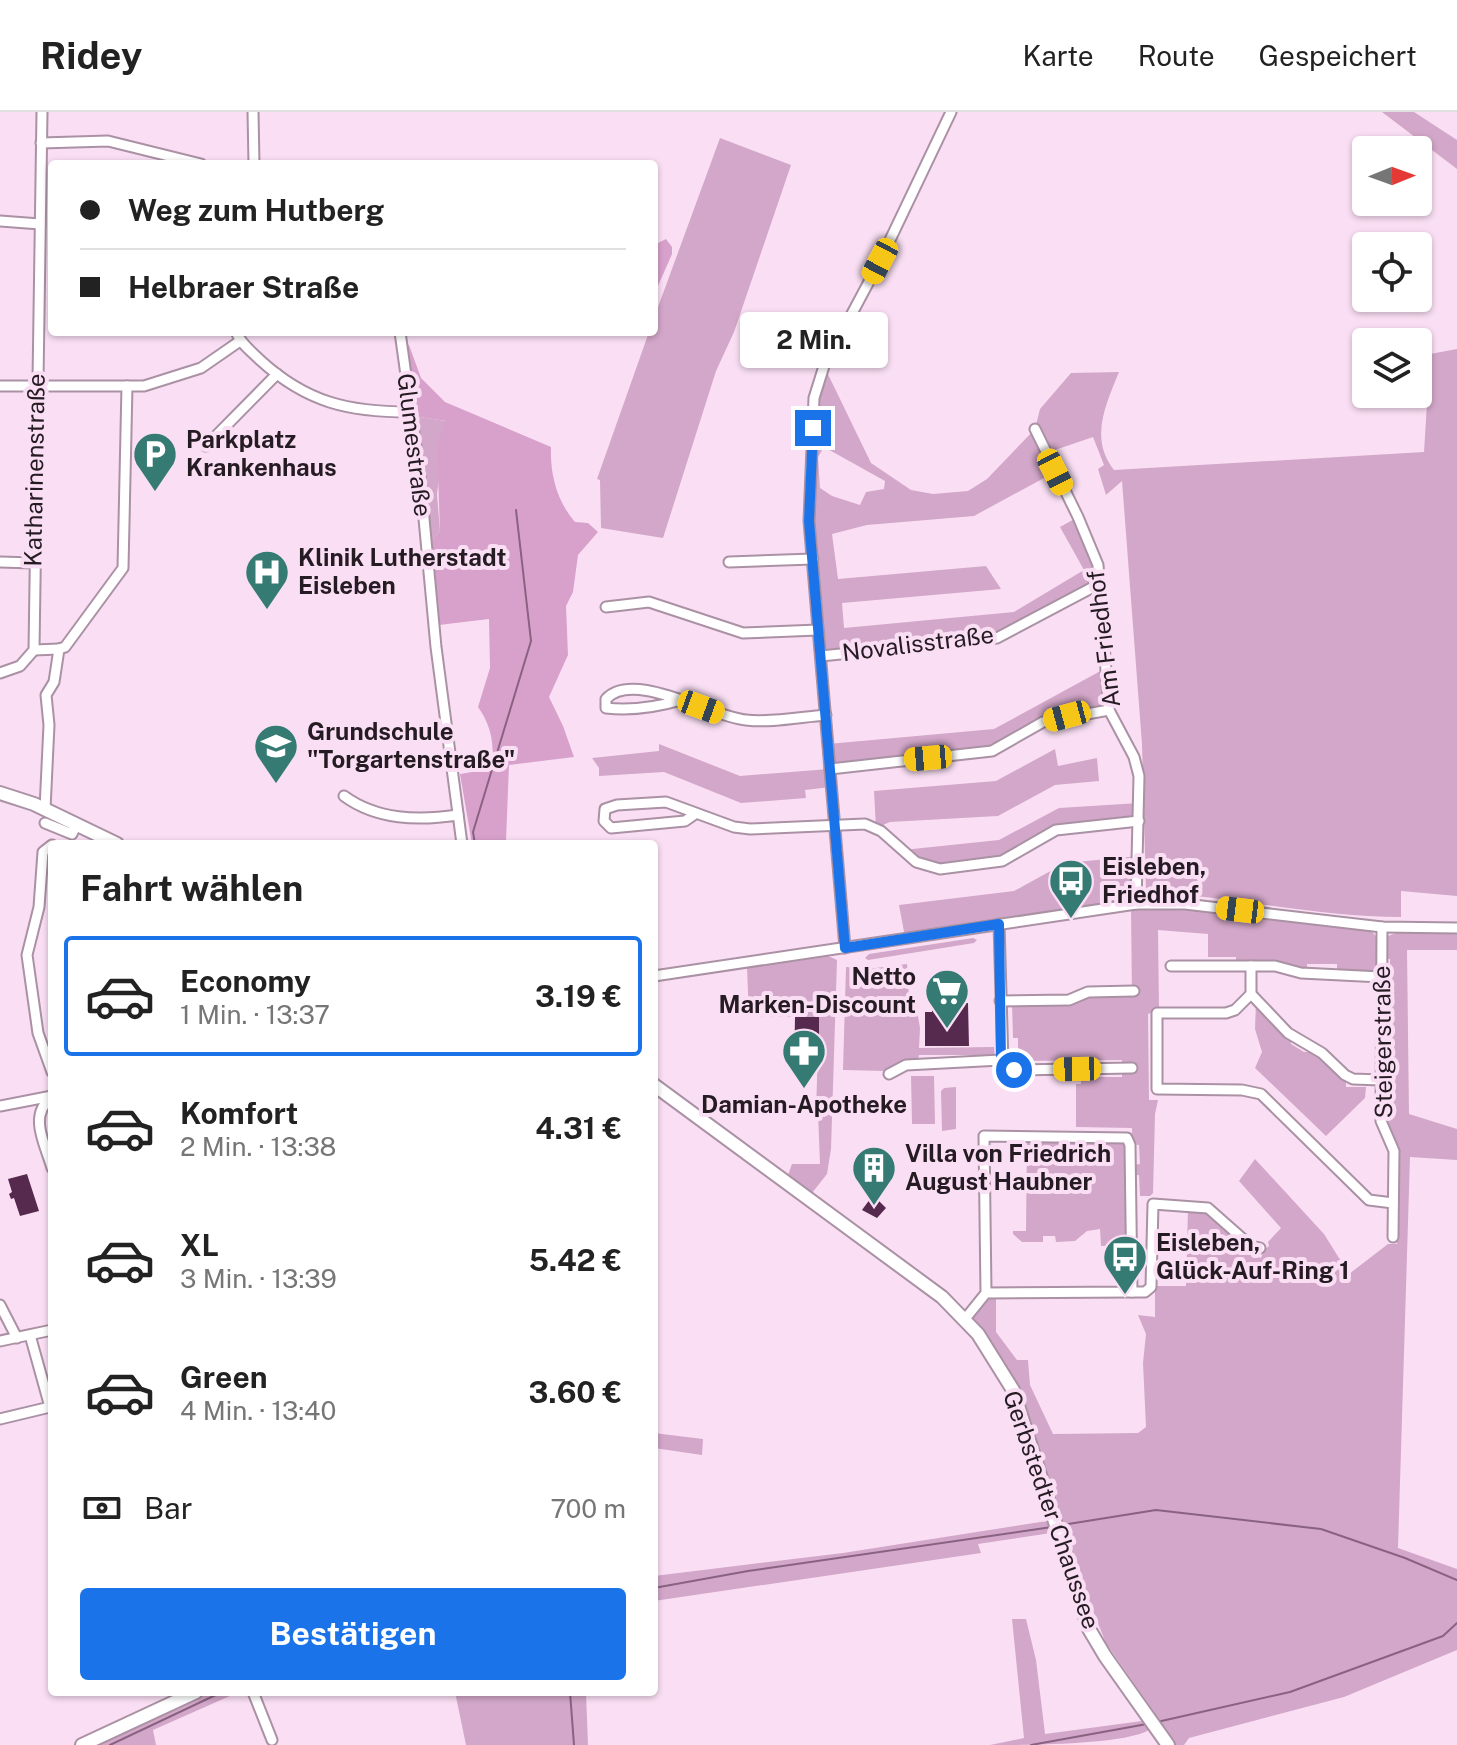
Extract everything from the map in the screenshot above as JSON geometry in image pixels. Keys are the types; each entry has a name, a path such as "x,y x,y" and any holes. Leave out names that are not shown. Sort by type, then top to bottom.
{"main road":[{"path":"0,793 45,809 108,840"},
{"name":"Gerbstedter Chaussee","path":"658,1088 942,1297 965,1319 995,1358 1013,1390 1089,1629 1168,1745"},
{"path":"82,1745 187,1696"}],"street":[{"name":"Katharinenstraße","path":"34,650 42,112"},
{"path":"253,112 254,160"},
{"path":"845,948 809,521 814,398 824,366 880,261 951,112"},
{"path":"41,143 108,141 185,160"},
{"path":"0,221 40,224"},
{"path":"0,386 144,386 186,375 238,336 277,374 301,391 339,406 371,412 410,412"},
{"name":"Glumestraße","path":"400,336 461,840"},
{"path":"206,446 277,374"},
{"path":"5,672 20,666 34,650 65,647 123,568 127,386"},
{"name":"Am Friedhof","path":"1035,429 1098,565 1109,710 1138,767 1136,904"},
{"path":"729,562 813,559"},
{"path":"0,562 34,563"},
{"name":"Novalisstraße","path":"821,656 997,638 1099,584"},
{"path":"606,607 649,602 743,633 818,630"},
{"path":"45,809 49,725 46,695 54,682 59,649"},
{"path":"681,700 654,708 606,708 606,699 611,692 634,688 681,700 743,720 826,715"},
{"path":"830,769 992,751 1043,722 1109,710"},
{"path":"344,796 391,817 458,815"},
{"path":"695,814 685,821 611,828 604,821 605,809 617,805 666,802 695,814 750,829 834,824 874,827 916,862 940,869 1002,861 1056,830 1139,821"},
{"path":"45,823 72,834 76,826"},
{"path":"48,848 43,852 39,907 27,955 38,1033 48,1061"},
{"path":"42,876 48,871"},
{"path":"658,975 1136,904 1185,904 1382,927 1457,928"},
{"path":"999,924 1002,1062"},
{"name":"Steigerstraße","path":"1382,927 1381,1121 1394,1151 1393,1237"},
{"path":"1171,966 1275,966 1301,973 1381,977"},
{"path":"1251,966 1251,994 1288,1033 1322,1053 1345,1075 1353,1079 1381,1080"},
{"path":"1000,1001 1069,1000 1088,992 1134,991"},
{"path":"1251,994 1235,1010 1227,1013 1157,1013 1157,1089 1242,1090 1261,1094 1369,1200 1393,1203"},
{"path":"889,1074 906,1065 1002,1062 1014,1070 1132,1068"},
{"path":"0,1106 48,1098"},
{"path":"48,1101 42,1107 39,1122 48,1147"},
{"path":"965,1319 986,1293 984,1136 1127,1138 1130,1145 1132,1292"},
{"path":"986,1293 1145,1292 1151,1287 1153,1204 1208,1208 1251,1246 1260,1248"},
{"path":"0,1305 17,1338"},
{"path":"0,1341 48,1331"},
{"path":"30,1335 48,1400"},
{"path":"0,1419 48,1407"},
{"path":"255,1696 272,1740"}],"shaded area":[{"path":"1382,112 1414,112 1457,140 1457,169 1432,150 1432,136 1414,136"},
{"path":"720,138 791,165 734,332 716,371 663,538 601,528 600,480 597,479 648,336 658,336 658,307"},
{"path":"666,239 672,247 672,254 658,286 658,243"},
{"path":"404,344 409,345 421,378 445,402 551,447 553,477 559,496 575,522 588,523 598,532 578,555 573,592 566,606 568,655 549,697 574,757 509,765 506,840 471,840 460,774 490,769 492,761 491,736 478,707 490,668 489,619 439,625 430,542 440,531 437,445 446,421 413,416"},
{"path":"1457,349 1457,896 1401,891 1401,917 1337,914 1146,892 1142,744 1122,481 1106,495 1098,469 1104,465 1093,437 1055,450 1051,463 1055,472 974,516 867,525 832,534 838,579 986,566 1001,589 842,603 844,628 1014,612 1084,570 1060,527 1078,517 1098,565 1099,584 1001,636 821,656 811,547 809,472 816,399 824,366 871,463 911,490 933,494 968,491 987,479 1035,429 1040,409 1071,373 1119,372 1105,409 1101,434 1102,446 1114,470 1424,452 1427,408 1432,408 1432,354","holes":["824,447 885,481 884,489 866,492 860,505 832,496 820,488 818,457"]},
{"path":"413,416 446,421 437,494 440,531 430,542"},
{"path":"1106,668 1109,710 1044,722 992,751 865,764 831,775 831,787 805,790 806,798 741,803 664,772 599,776 599,768 592,758 659,751 659,744 740,776 829,769 828,744 994,729"},
{"path":"1055,749 1058,766 1097,758 1099,781 1055,785 998,816 890,822 876,828 874,791 996,781"},
{"path":"1139,803 1139,821 1056,830 1002,861 927,867 903,850 999,840 1059,808"},
{"path":"1139,856 1136,904 905,937 899,905 1014,891 1065,863"},
{"path":"1131,908 1185,908 1363,928 1375,935 1379,945 1378,972 1337,970 1337,964 1307,964 1307,970 1236,962 1236,957 1208,957 1208,934 1158,930 1159,1010 1148,1014 1149,1100 1158,1100 1153,1193 1150,1196 1140,1196 1139,1175 1133,1175 1133,1165 1140,1164 1139,1145 1132,1144 1132,1128 1076,1127 1076,1084 1081,1084 1081,1077 1122,1077 1122,1060 1018,1061 1018,1038 1013,1038 1012,1003 1079,1003 1079,999 1087,999 1087,995 1127,994 1132,997"},
{"path":"1409,928 1457,928 1457,950 1407,950 1409,1114 1457,1129 1457,1160 1410,1157 1398,1548 1457,1569 1457,1650 1344,1697 1189,1738 1184,1745 1173,1745 1106,1643 1016,1392 972,1318 990,1298 996,1299 996,1332 1017,1360 1028,1360 1030,1385 1053,1434 1138,1433 1146,1427 1143,1363 1146,1334 1138,1315 1155,1317 1155,1286 1186,1286 1188,1207 1217,1219 1255,1256 1261,1258 1269,1246 1268,1242 1281,1228 1239,1181 1255,1159 1324,1234 1349,1274 1388,1244 1397,1244 1398,1147 1386,1127 1384,1113 1389,1112 1390,959 1385,959 1388,936"},
{"path":"973,938 977,940 974,943 865,958 869,954"},
{"path":"826,955 837,960 831,1149 827,1174 812,1193 788,1175 792,1164 820,1164 816,1111 819,1017 749,1016 747,967"},
{"path":"907,964 909,998 915,999 920,1028 919,1048 994,1047 995,1059 985,1060 984,1055 919,1055 918,1060 898,1063 886,1071 843,1070 846,967 868,969"},
{"path":"1256,1002 1290,1037 1291,1044 1304,1052 1316,1052 1346,1079 1346,1087 1366,1087 1365,1098 1326,1136 1255,1068 1262,1052 1255,1029"},
{"path":"911,1076 934,1076 935,1124 912,1124"},
{"path":"956,1087 956,1129 942,1131 941,1091"},
{"path":"1027,1139 1113,1139 1125,1143 1128,1150 1129,1245 1101,1246 1100,1229 1087,1231 1075,1241 1056,1242 1055,1236 1043,1236 1043,1242 1022,1242 1013,1234 1013,1231 1026,1231"},
{"path":"658,1433 703,1439 702,1455 658,1449"},
{"path":"1047,1521 1051,1533 978,1544 981,1553 658,1600 658,1576 843,1553"},
{"path":"1012,1619 1026,1619 1036,1660 1045,1734 1142,1721 1149,1730 1097,1741 990,1745 1024,1738"},
{"path":"198,1696 230,1696 153,1730 156,1745 93,1745"},
{"path":"456,1696 586,1696 588,1745 466,1745"}],"building":[{"name":"Netto Marken-Discount","path":"968,1003 969,1046 925,1046 925,1012 932,1012 932,1004"},
{"path":"795,1017 819,1017 819,1069 794,1069"},
{"path":"27,1174 39,1211 20,1216 14,1198 11,1199 9,1194 12,1192 8,1179"},
{"name":"Villa von Friedrich August Haubner","path":"873,1195 886,1208 877,1218 862,1210"}],"waterway":[{"path":"474,840 473,832 531,641 516,510"},
{"path":"1062,1525 1156,1510 1321,1529 1457,1580"},
{"path":"658,1587 748,1571 1052,1527"},
{"path":"1157,1722 1290,1692 1443,1636 1457,1623"},
{"path":"110,1745 214,1696"},
{"path":"570,1696 574,1745"},
{"path":"1031,1745 1147,1724"}],"place":[{"name":"Parkplatz Krankenhaus","path":"155,493"},
{"name":"Klinik Lutherstadt Eisleben","path":"267,611"},
{"name":"Grundschule \"Torgartenstraße\"","path":"276,785"},
{"name":"Eisleben, Friedhof","path":"1071,920"},
{"name":"Netto Marken-Discount","path":"947,1030"},
{"name":"Damian-Apotheke","path":"804,1090"},
{"name":"Villa von Friedrich August Haubner","path":"874,1207"},
{"name":"Eisleben, Glück-Auf-Ring 1","path":"1125,1296"}],"route":[{"path":"813,428 809,521 845,948 999,924 1001,1060 1014,1070"}]}
